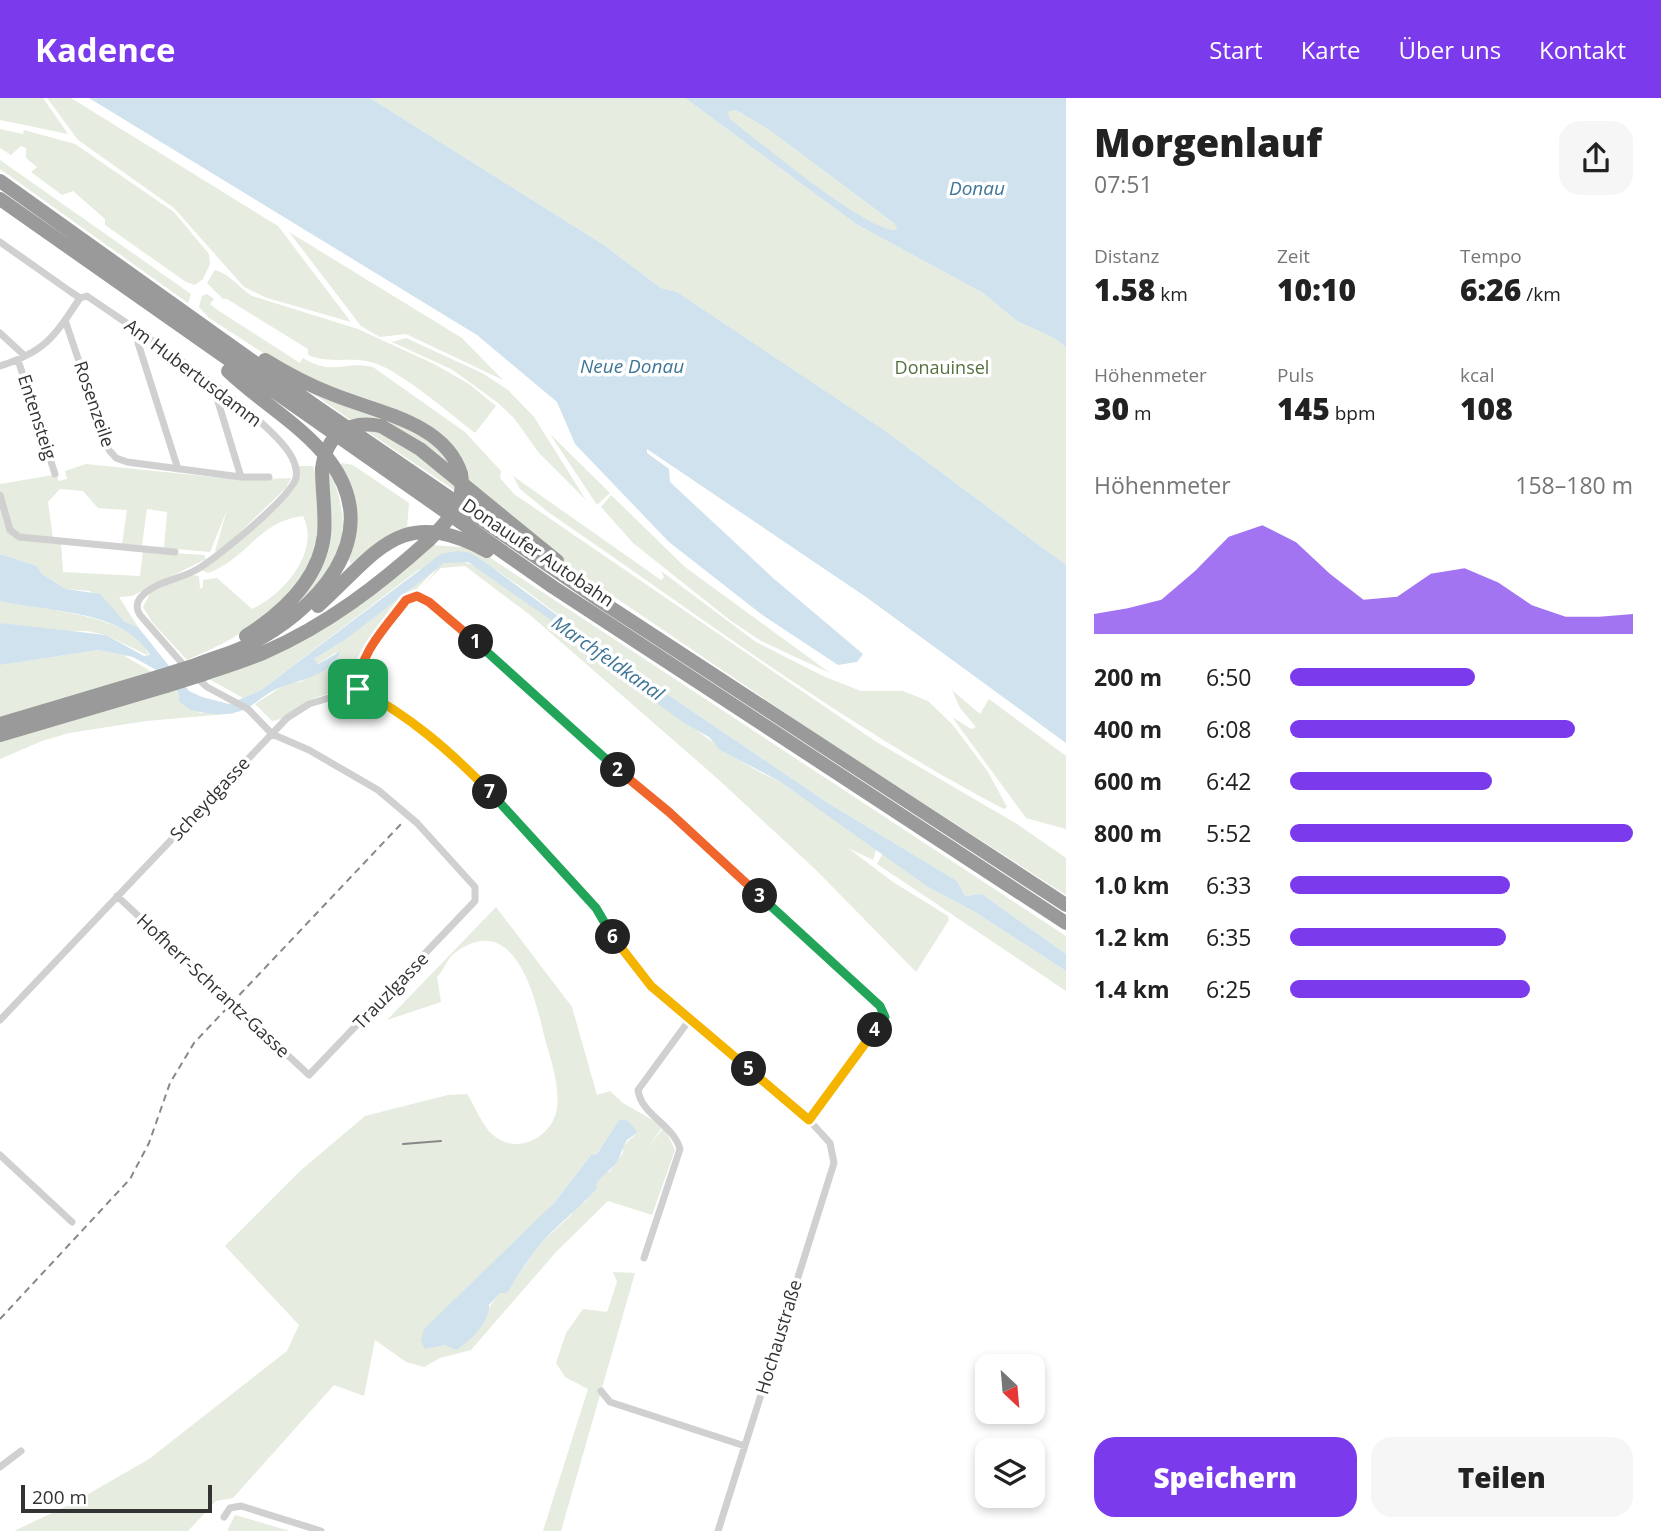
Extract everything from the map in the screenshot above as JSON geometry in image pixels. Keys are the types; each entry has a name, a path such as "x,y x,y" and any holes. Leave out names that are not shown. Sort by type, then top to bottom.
{"highway":[{"name":"Donauufer Autobahn","path":"0,181 198,332 538,577 1066,923"},
{"name":"Donauufer Autobahn","path":"0,199 598,600 1066,905"},
{"path":"0,735 200,669 233,663 265,652 324,621 380,583 429,540 457,507 463,487 461,474 451,454 428,433 318,388 198,332"},
{"path":"198,332 231,374 322,452 340,479 349,514 347,541 342,558 333,575 315,597 260,638 211,659"},
{"path":"200,669 265,623 290,600 310,576 318,559 324,533 322,469 327,447 342,430 358,424 381,426 420,449 569,570 598,600"},
{"path":"233,663 298,622 379,548 405,534 429,531 452,535 538,577"},
{"path":"0,724 162,682"}],"street":[{"name":"Am Hubertusdamm","path":"0,242 80,298 87,296 240,404 285,446 294,462 296,479 286,493 235,541 196,570 148,590 137,606 140,615 206,687 248,709 272,734"},
{"path":"0,366 35,354 50,341 80,298"},
{"name":"Rosenzeile","path":"65,320 112,454 127,462 241,477 269,477"},
{"path":"0,333 22,358"},
{"path":"138,343 178,469"},
{"name":"Entensteig","path":"22,358 55,474"},
{"path":"216,395 241,477"},
{"path":"0,495 10,530 19,537 175,551"},
{"path":"417,596 429,602 466,632 628,779 669,812 880,1006 885,1017 809,1120 651,986 631,962 596,908 481,782 426,732 393,707 358,689 357,673 366,656 406,600 417,596"},
{"name":"Scheydgasse","path":"1,1017 272,734 309,704 358,689"},
{"name":"Trauzlgasse","path":"272,734 359,778 417,823 475,887 476,896 472,906 309,1075"},
{"name":"Hofherr-Schrantz-Gasse","path":"117,896 309,1075"},
{"path":"645,1258 680,1149 668,1128 639,1099 638,1090 690,1019"},
{"name":"Hochaustraße","path":"718,1531 834,1163 830,1143 809,1120"},
{"path":"0,1155 72,1222"},
{"path":"601,1391 610,1402 745,1446"},
{"path":"0,1467 21,1451"},
{"path":"224,1517 230,1508 241,1506 321,1531"}],"green space":[{"path":"0,98 43,98 68,134 0,120"},
{"path":"47,98 71,98 278,226 351,322 267,298 244,287 174,208 78,140"},
{"name":"Donauinsel","path":"370,98 685,98 856,224 983,293 1017,321 1054,338 1066,347 1066,565 884,430 677,292 661,288 604,245"},
{"path":"736,110 768,129 896,225 897,230 882,227 862,217 814,184 730,119 726,112"},
{"path":"0,129 23,134 24,130 75,144 174,212 209,254 210,264 203,279 195,285 186,282 105,225 105,219 73,191 62,195 31,172 37,167 26,158 26,148 21,146 11,155 0,148"},
{"path":"0,160 191,294 188,303 0,169"},
{"path":"289,232 462,338 503,380 406,334 380,337 361,326"},
{"path":"215,270 225,274 252,296 358,329 434,364 469,384 496,406 475,433 426,395 377,364 308,355 308,349 223,299 207,283"},
{"path":"207,294 214,299 210,304 219,311 300,363 303,358 323,366 373,367 465,432 501,471 500,478 514,494 875,741 1017,824 1066,858 1066,895 833,745 576,571 468,486 450,444 288,369 209,318 199,307 202,296"},
{"path":"406,338 482,373 508,390 534,417 586,500 539,453 514,418 498,403 453,370 392,342"},
{"path":"311,392 412,429 440,446 457,478 410,437 352,421"},
{"path":"362,428 393,435 458,488 457,492"},
{"path":"550,434 610,493 597,505"},
{"path":"86,464 243,480 291,478 286,488 219,552 215,551 227,510 210,552 164,548 167,512 147,509 142,545 122,544 127,510 98,508 83,491 60,489 48,502 53,538 61,543 63,572 140,576 143,551 204,555 206,559 132,596 119,597 138,627 125,622 90,591 66,589 42,574 37,566 0,554 0,484 53,475 57,475 58,481 67,479 65,471"},
{"path":"339,465 353,465 409,503 407,528 350,564"},
{"path":"299,466 313,466 317,482 319,537 310,563 284,600 267,615 248,629 187,660 152,622 143,607 151,592 192,575 199,576 200,589 203,587 203,580 217,578 252,609 276,594 296,571 303,558 307,530 303,516 275,525 222,566 208,573 202,570 295,488"},
{"path":"328,467 338,493 342,516 342,536 337,555 314,589 274,620 318,570"},
{"path":"513,476 661,580 664,577 661,571 756,642 823,676 861,691 903,691 928,701 953,725 988,772 1007,807 1004,809 944,776 828,705 548,512 520,489"},
{"path":"611,495 685,567 830,673 761,641 731,621 633,543 601,507"},
{"path":"433,545 474,548 480,551 1066,936 1066,954 982,894 965,896 957,881 828,803 633,671 524,589 471,553 418,570 261,690 243,698 209,679 266,656"},
{"path":"457,560 483,571 517,593 595,658 724,750 777,780 869,843 876,850 873,860 848,848 893,882 948,916 949,920 916,972 816,870 719,780 530,615 465,566 441,568 422,587 437,570 432,573 390,616 347,685 310,700 277,720 272,721 255,704 286,684 300,682 329,668 341,653 335,653 317,664 314,659 345,640 431,571 444,563"},
{"path":"0,601 106,622 126,631 141,642 149,656 106,635 87,631 55,632 0,623"},
{"path":"98,650 123,655 154,673 52,701 0,720 0,665"},
{"path":"173,689 179,694 179,701 200,713 239,713 146,721 69,733 0,759 0,740"},
{"path":"952,690 980,714 989,699 1066,756 1066,829 1026,818 952,717 971,729 976,727 960,708"},
{"path":"883,853 928,887 975,912 1066,971 1066,991 877,864"},
{"path":"496,907 572,1007 597,1095 610,1091 623,1103 663,1126 647,1149 664,1127 675,1150 652,1215 608,1201 556,1252 471,1350 440,1358 424,1367 406,1362 375,1340 364,1396 334,1385 233,1498 216,1501 188,1531 14,1531 69,1505 149,1459 287,1351 299,1325 225,1246 300,1171 365,1116 448,1095 467,1094 485,1126 502,1141 523,1143 541,1135 549,1127 557,1108 554,1071 535,1000 518,963 507,950 493,942 476,942 456,952 437,977 441,1002 387,1020","holes":["619,1120 627,1120 638,1132 623,1146 623,1153 610,1171 602,1174 585,1202 575,1207 571,1215 539,1245 507,1292 500,1293 494,1301 471,1337 456,1350 444,1345 591,1155 597,1154"]},
{"path":"613,1272 635,1273 561,1531 543,1531 588,1389 565,1377 556,1363 566,1333 583,1309 607,1312 617,1282"},
{"path":"235,1515 290,1531 227,1531"}],"water":[{"name":"Neue Donau","path":"89,98 370,98 604,245 661,288 677,292 884,430 1066,565 1066,743 866,597 647,449 647,453 669,469 670,482 773,578 863,654 857,662 838,665 761,614 669,542 575,444 557,402 477,335"},
{"name":"Donau","path":"685,98 1066,98 1066,347 1054,338 1017,321 983,293 856,224","holes":["736,110 768,129 895,224 897,230 883,227 839,202 730,119 727,112"]},
{"name":"Marchfeldkanal","path":"458,551 471,553 489,565 633,671 828,803 957,881 965,896 982,894 1066,954 1066,971 975,912 928,887 779,781 720,750 709,737 684,723 614,672 565,630 468,562 444,563 345,640 314,659 318,664 341,651 336,661 328,668 310,678 278,688 242,711 213,714 189,709 179,701 179,694 158,671 133,657 98,650 0,665 0,623 106,635 144,656 150,655 138,640 103,621 0,601 0,554 37,566 42,574 66,589 100,594 125,622 138,627 189,691 229,704 261,690 441,554"},
{"path":"619,1120 627,1120 638,1132 627,1140 617,1162 598,1181 597,1188 538,1247 507,1293 500,1293 489,1305 486,1318 478,1331 456,1350 444,1345 425,1349 421,1341 424,1329 554,1203 591,1155 597,1154"}],"tram line":[{"path":"403,1144 441,1141"}],"railway":[{"path":"0,1319 130,1179 149,1143 170,1083 194,1043 401,824"}],"route":[{"path":"417,596 429,602 466,632 650,799 669,812 880,1006 885,1017 809,1120 651,986 631,962 596,908 481,782 426,732 393,707 358,689 357,673 366,656 406,600 417,596"}]}
